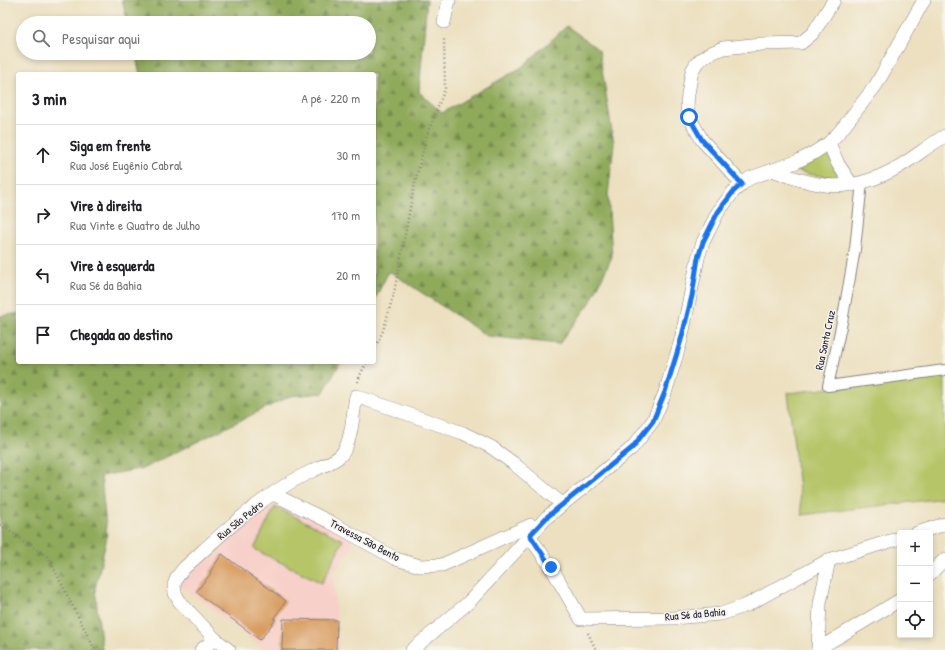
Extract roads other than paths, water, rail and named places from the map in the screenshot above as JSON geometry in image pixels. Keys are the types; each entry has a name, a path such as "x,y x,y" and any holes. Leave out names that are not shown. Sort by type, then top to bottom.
{"street":[{"path":"444,22 449,0"},
{"path":"742,184 702,140 689,117 687,106 692,71 701,59 710,53 723,48 762,44 801,43 813,33 834,0"},
{"path":"412,650 469,602 502,567 527,532 632,448 653,421 665,392 681,340 692,296 698,258 703,242 718,212 733,192 750,178 804,158 829,143 842,129 876,85 924,0"},
{"path":"772,170 806,183 822,186 857,183 893,170 945,136"},
{"path":"829,143 838,164 857,183"},
{"name":"Rua Santa Cruz","path":"857,183 855,249 842,322 828,386 945,370"},
{"name":"Rua São Pedro","path":"229,650 215,640 180,602 175,593 174,585 177,577 184,568 238,520 294,480 331,462 342,454 347,444 350,432 356,396 463,433 491,447 513,463 562,504"},
{"name":"Travessa São Bento","path":"273,494 330,522 396,559 420,566 442,565 527,532"},
{"path":"926,530 945,524"},
{"name":"Rua Sé da Bahia","path":"527,532 551,567 581,618 673,618 721,614 747,605 829,560 897,539"},
{"path":"933,571 945,559"},
{"path":"818,650 820,603 829,560"},
{"path":"818,650 897,602"},
{"path":"201,650 215,640"}]}
